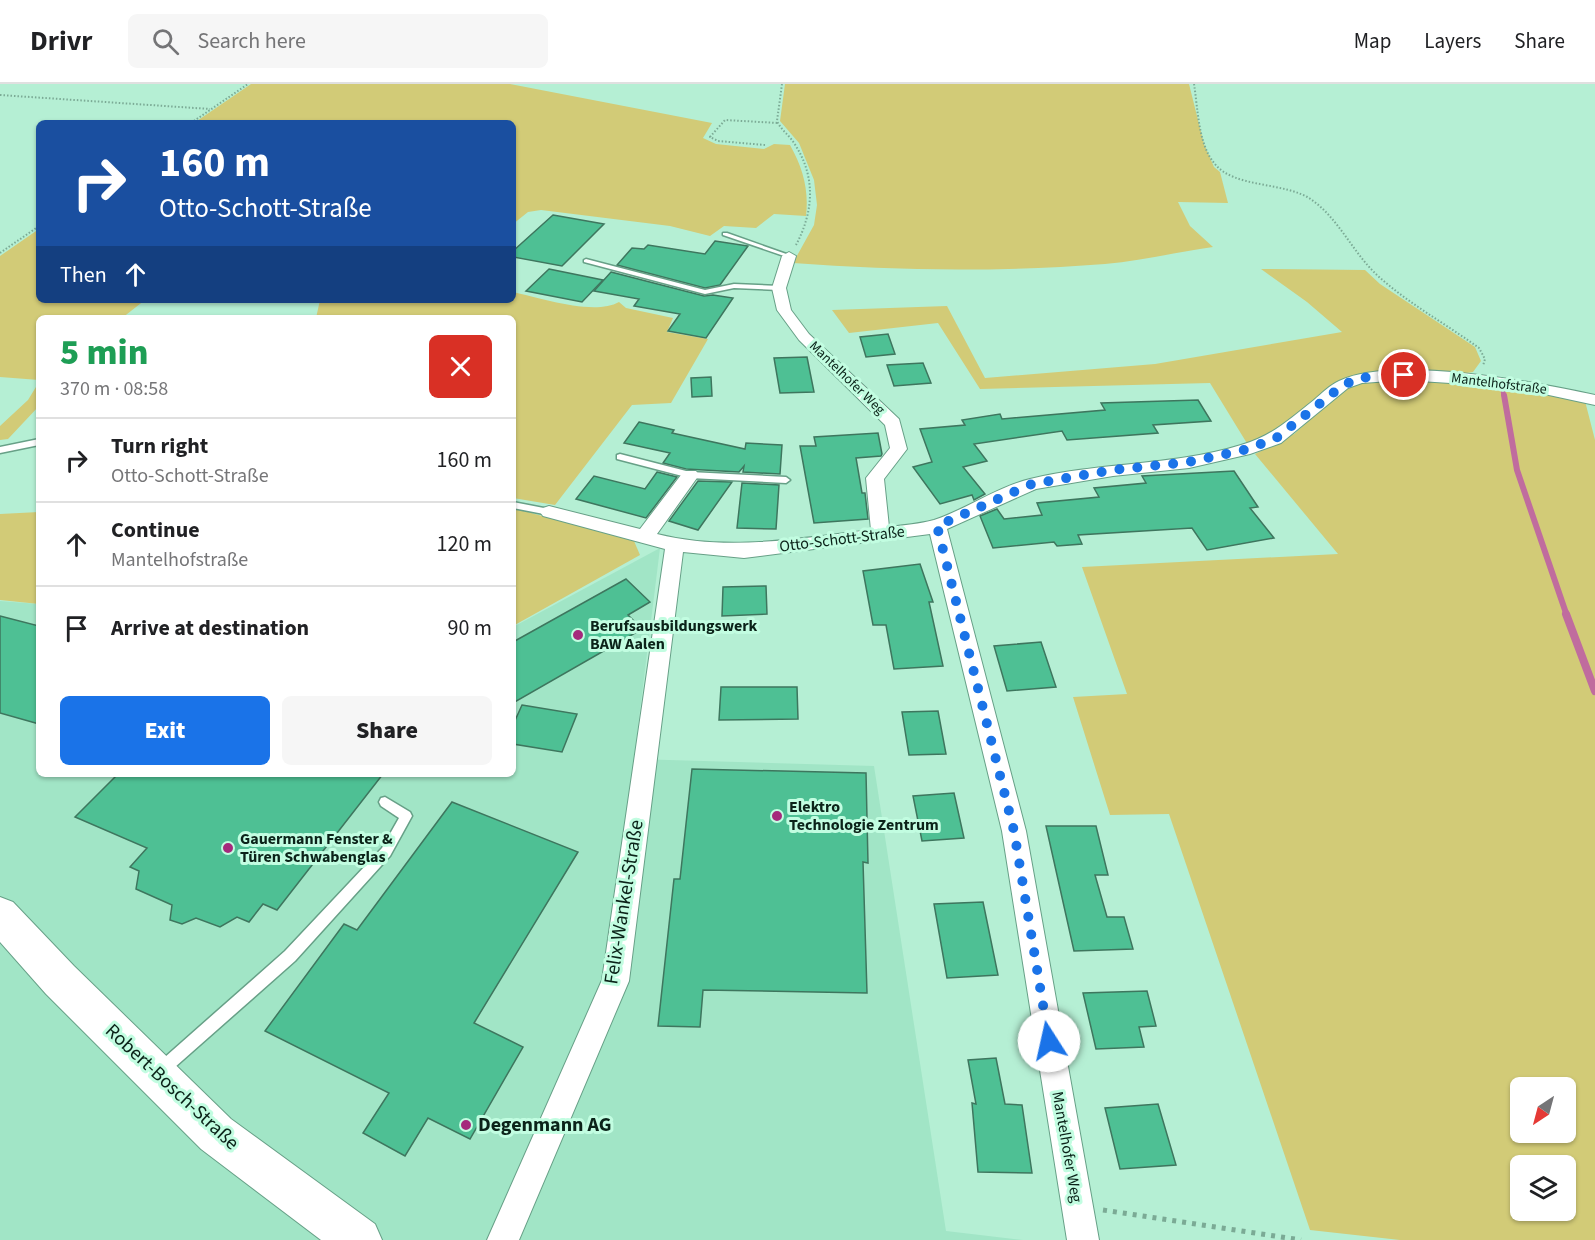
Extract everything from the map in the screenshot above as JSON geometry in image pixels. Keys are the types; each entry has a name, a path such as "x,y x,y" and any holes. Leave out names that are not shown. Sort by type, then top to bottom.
{"street":[{"path":"779,288 789,256"},
{"name":"Mantelhofer Weg","path":"779,288 784,310 804,337 893,423 899,449 875,478 881,536"},
{"name":"Mantelhofstraße","path":"1244,450 1275,439 1342,386 1359,378 1404,375 1481,380 1535,387 1595,400"},
{"name":"Otto-Schott-Straße","path":"549,512 675,545 744,551 881,536 937,526 1032,484 1113,470 1189,462 1244,450"},
{"path":"645,538 690,475"},
{"name":"Mantelhofer Weg","path":"937,526 1014,831 1083,1240"},
{"name":"Felix-Wankel-Straße","path":"503,1240 615,981 675,545"},
{"name":"Robert-Bosch-Straße","path":"0,915 60,980 216,1134 359,1240"}],"lane":[{"path":"725,234 789,256"},
{"path":"586,261 705,292 734,286 779,288"},
{"path":"0,450 36,443"},
{"path":"620,457 690,475 786,480"},
{"path":"516,506 549,512"},
{"path":"157,1075 290,956 386,852 406,816 385,802"}],"path":[{"path":"195,120 248,84"},
{"path":"782,84 776,113 778,123 804,159 813,198 804,232 789,256"},
{"path":"1194,84 1201,130 1213,162 1221,171 1282,186 1303,194 1319,205 1343,232 1365,263 1391,286 1479,348 1485,359 1481,380"},
{"path":"0,95 210,110"},
{"path":"765,145 718,141 710,137 725,120 778,123"},
{"path":"0,253 36,228"},
{"path":"1077,1206 1301,1240"}],"shaded area":[{"path":"251,84 510,84 712,123 703,138 716,144 764,149 774,144 790,145 804,179 807,197 806,216 774,214 756,228 724,226 710,236 670,226 541,210 528,212 516,222 516,120 198,120"},
{"path":"785,84 1189,84 1204,144 1214,167 1220,172 1228,203 1178,202 1190,226 1213,247 1132,261 1066,267 988,269 871,268 793,263 814,225 817,205 814,180 799,143 780,121"},
{"path":"36,231 36,303 141,303 126,315 36,315 36,380 0,377 0,256"},
{"path":"1261,269 1365,270 1380,284 1475,347 1481,361 1473,372 1458,374 1382,371 1352,376 1332,386 1282,429 1248,445 1210,383 980,389 938,323 849,333 832,310 947,306 985,378 1155,364 1342,332 1307,302"},
{"path":"516,293 582,307 608,306 619,302 626,308 673,318 667,332 708,339 671,403 632,405 555,505 516,498 516,315 317,315 319,303 516,303"},
{"path":"1397,377 1501,386 1585,401 1595,440 1595,1240 1400,1240 1310,1230 1169,814 1110,815 1073,697 1127,694 1082,567 1338,554 1255,454 1294,434 1341,392 1367,380"},
{"path":"36,387 36,409 8,439 0,440 0,426 28,400"},
{"path":"516,509 634,541 640,555 516,624"},
{"path":"36,512 36,604 0,600 0,514"},
{"path":"660,548 634,759 874,766 946,1231 1023,1240 0,1240 0,601 36,604 36,777 516,777 516,625"}],"building":[{"path":"553,215 604,224 562,266 516,258 516,248"},
{"path":"715,241 748,246 720,285 705,288 617,265 632,248 644,249 648,245 705,254"},
{"path":"549,269 603,280 582,302 526,291"},
{"path":"611,272 704,296 733,298 706,338 668,331 680,314 634,306 639,299 594,291"},
{"path":"888,334 895,354 866,357 860,337"},
{"path":"807,357 814,392 780,393 774,358"},
{"path":"923,363 931,383 894,386 887,365"},
{"path":"711,377 712,396 692,397 691,378"},
{"path":"1198,400 1211,421 1153,425 1158,433 1067,440 1062,431 974,444 987,461 963,467 985,494 974,500 972,495 940,504 913,467 932,462 920,429 965,425 962,420 1000,414 1002,419 1105,410 1101,403"},
{"path":"639,422 674,430 672,433 745,449 746,443 782,445 780,474 743,472 744,466 739,472 686,469 663,463 670,453 624,443"},
{"path":"878,433 881,456 856,458 862,493 865,493 868,519 814,523 800,446 816,446 814,437"},
{"path":"1234,471 1258,507 1250,508 1274,538 1207,550 1192,528 1078,535 1082,544 1057,546 1054,542 993,548 980,516 997,509 1004,519 1042,515 1037,503 1099,497 1094,488 1146,483 1142,476"},
{"path":"657,472 677,477 646,518 576,499 594,476 645,489"},
{"path":"698,481 732,482 698,530 669,521"},
{"path":"742,483 779,485 776,529 737,528"},
{"path":"920,564 933,602 929,602 943,666 894,669 886,625 873,625 863,571"},
{"name":"Berufsausbildungswerk BAW Aalen","path":"626,579 650,602 628,615 642,629 516,701 516,640"},
{"path":"766,586 767,614 722,616 723,587"},
{"path":"0,616 36,625 36,723 0,713"},
{"path":"1041,642 1056,687 1007,691 994,646"},
{"path":"721,687 797,687 798,719 719,720"},
{"path":"522,705 577,714 562,752 516,744 516,718"},
{"path":"938,711 946,754 909,755 902,712"},
{"path":"692,769 866,773 868,863 863,862 867,993 703,990 700,1027 658,1026 674,879 680,879"},
{"path":"115,777 381,777 277,910 263,904 249,922 237,917 220,927 196,918 182,924 170,920 172,905 136,889 139,871 130,867 147,848 75,817"},
{"path":"954,793 964,838 922,841 913,796"},
{"path":"452,802 578,852 474,1023 523,1047 470,1139 428,1118 405,1156 363,1133 389,1093 265,1031 344,924 357,930"},
{"path":"1046,826 1096,826 1108,875 1095,875 1107,917 1124,917 1133,949 1074,951"},
{"path":"983,902 998,975 947,978 934,904"},
{"path":"1147,991 1156,1026 1139,1027 1144,1047 1096,1049 1083,993"},
{"path":"996,1058 1005,1104 1022,1105 1032,1173 978,1172 972,1103 976,1104 968,1060"},
{"path":"1158,1104 1176,1165 1120,1169 1105,1108"}],"waterway":[{"path":"1503,392 1504,396"},
{"path":"1504,395 1517,470 1567,616"},
{"path":"1566,614 1595,691"}],"place":[{"name":"Berufsausbildungswerk BAW Aalen","path":"578,635"},
{"name":"Elektro Technologie Zentrum","path":"777,816"},
{"name":"Gauermann Fenster & Türen Schwabenglas","path":"228,848"},
{"name":"Degenmann AG","path":"466,1125"}],"route":[{"path":"1049,1041 1014,831 937,526 1032,484 1113,470 1189,462 1244,450 1275,439 1342,386 1359,378 1404,375"}]}
